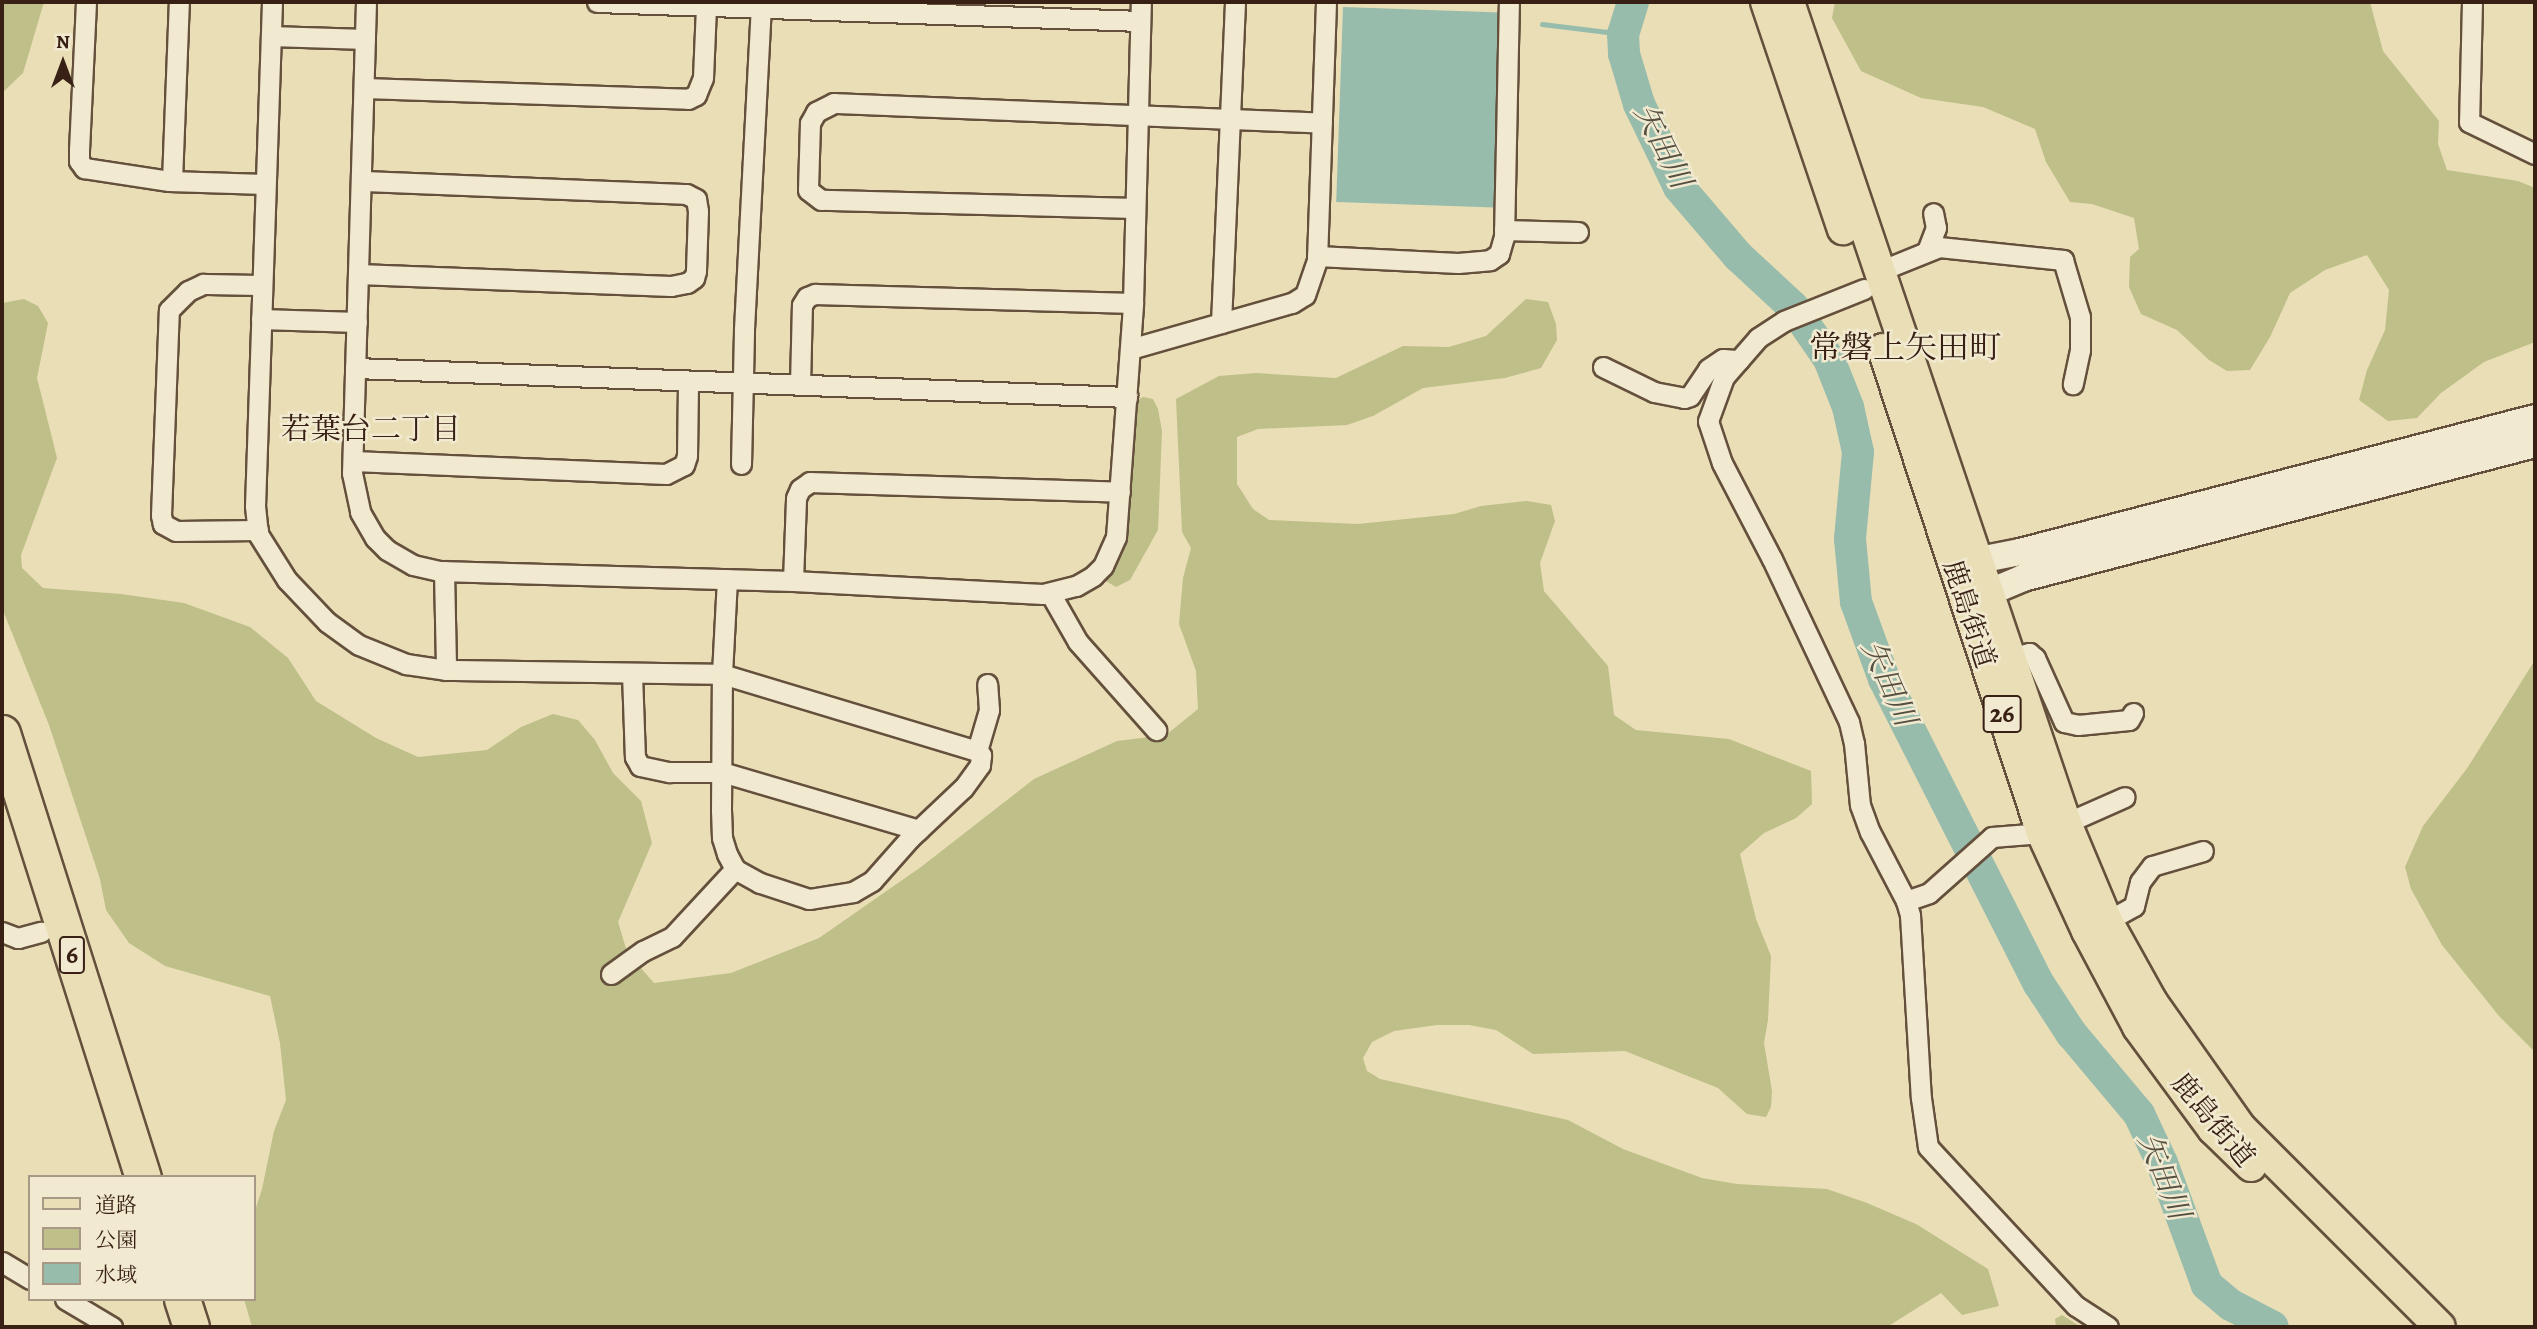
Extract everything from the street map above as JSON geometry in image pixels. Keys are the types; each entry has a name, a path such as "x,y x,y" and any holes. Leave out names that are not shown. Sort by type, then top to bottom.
{"highway":[{"name":"6","path":"2,733 142,1175"},
{"name":"6","path":"2,807 117,1175"},
{"path":"157,1301 165,1327"},
{"path":"183,1301 191,1327"}],"main road":[{"name":"鹿島街道","path":"1766,2 1864,289 1965,562"},
{"name":"26","path":"1790,2 1977,598 2009,658 2054,828 2152,1002 2241,1128 2440,1327"},
{"name":"鹿島街道","path":"1977,598 2087,931 2138,1027 2213,1129 2412,1327"}],"street":[{"path":"86,2 79,161 84,168 93,172 172,181 265,184"},
{"path":"172,181 179,2"},
{"path":"272,2 255,487 258,530 268,554 287,580 327,622 359,645 407,664 446,670 722,674 977,751 981,755 980,765 963,788 872,881 853,892 836,897 809,899 760,883 735,869 722,838 722,674 727,579"},
{"path":"366,2 353,461 356,503 375,538 387,550 413,565 444,572 793,581 1050,593 1076,586 1103,566 1116,537 1127,397 1133,303 1140,11 597,2"},
{"path":"1222,323 1235,2"},
{"path":"1130,349 1292,303 1304,295 1313,277 1317,256 1326,2"},
{"path":"1317,256 1458,263 1490,260 1499,254 1504,230 1510,2"},
{"path":"2472,2 2469,122 2535,154"},
{"path":"364,88 688,99 696,94 703,78 706,5"},
{"path":"741,464 761,5"},
{"path":"271,36 365,39"},
{"path":"1135,208 821,200 808,190 810,122 816,112 834,103 1322,123"},
{"path":"358,274 671,286 694,278 698,211 696,199 686,194 361,181"},
{"path":"1933,213 1936,228 1933,249"},
{"path":"1504,230 1578,233"},
{"path":"1892,266 1945,242 1964,239"},
{"path":"2018,255 2045,246"},
{"path":"1933,249 2063,260 2078,304 2081,339 2073,384"},
{"path":"2071,264 2071,286"},
{"path":"258,530 176,531 163,524 161,515 169,310 181,296 203,284 262,285"},
{"path":"1864,289 1784,321 1758,338 1724,377 1708,421 1722,463 1772,559 1849,722 1854,743 1860,805 1870,832 1906,901 1910,915 1920,1098 1928,1147 2076,1306 2108,1327"},
{"path":"800,385 802,305 807,297 815,294 1133,303"},
{"path":"261,319 357,322"},
{"path":"1604,367 1654,392 1684,398 1690,397 1708,369 1723,359 1739,360"},
{"path":"355,368 1127,397"},
{"path":"353,461 666,474 684,465 687,456 688,381"},
{"path":"1965,562 2020,552 2535,418"},
{"path":"1977,598 2023,578 2535,444"},
{"path":"793,581 796,498 800,489 810,482 1120,492"},
{"path":"444,572 446,670"},
{"path":"1050,593 1078,642 1156,730"},
{"path":"2009,658 2029,653 2035,658 2064,722 2078,725 2129,720 2133,713"},
{"path":"632,673 635,757 640,766 668,772 722,772 919,830"},
{"path":"977,751 989,710 988,684"},
{"path":"1906,901 1929,893 1992,837 2054,828 2125,797"},
{"path":"2107,921 2134,906 2140,882 2152,866 2203,851"},
{"path":"611,974 643,951 672,937 735,869"},
{"path":"2,932 18,938 41,932"},
{"path":"2,1262 28,1278"},
{"path":"68,1301 112,1327"}],"green space":[{"path":"2,2 44,2 23,73 2,93"},
{"path":"1835,2 2370,2 2383,51 2439,121 2438,144 2447,170 2518,181 2535,188 2535,342 2484,362 2441,393 2417,418 2388,421 2359,400 2367,370 2385,330 2389,290 2367,255 2325,270 2290,293 2270,337 2250,370 2227,371 2209,360 2177,330 2141,314 2129,287 2130,257 2139,249 2134,218 2092,204 2070,202 2046,162 2035,129 1983,107 1921,98 1861,71 1832,18"},
{"path":"24,299 38,306 48,323 37,378 57,458 21,555 22,568 43,588 121,594 184,603 250,627 288,658 316,701 376,738 418,757 487,750 521,727 553,714 578,720 595,740 613,773 641,801 652,843 618,922 627,952 654,983 731,973 819,938 921,867 1034,779 1117,741 1166,735 1198,709 1196,671 1179,624 1183,578 1191,548 1182,532 1176,399 1219,376 1256,373 1336,378 1403,346 1449,347 1486,336 1526,299 1548,302 1556,324 1557,340 1541,368 1505,378 1423,388 1373,416 1347,425 1258,429 1237,437 1237,484 1253,509 1269,520 1358,524 1454,514 1481,506 1527,501 1551,505 1555,521 1540,563 1544,591 1608,666 1614,715 1636,730 1729,739 1811,771 1812,804 1796,818 1764,833 1740,854 1756,919 1771,956 1768,1020 1764,1043 1772,1091 1771,1107 1766,1117 1747,1114 1718,1088 1625,1051 1533,1054 1496,1030 1469,1025 1437,1025 1394,1031 1372,1042 1363,1058 1367,1071 1380,1079 1568,1120 1623,1149 1702,1178 1737,1184 1827,1189 1867,1203 1916,1224 1988,1269 1999,1306 1962,1315 1941,1293 1887,1327 252,1327 245,1301 256,1301 256,1208 274,1131 286,1100 280,1043 270,996 165,966 129,943 106,910 100,879 49,725 2,608 2,303"},
{"path":"1143,397 1153,399 1158,409 1162,431 1158,530 1130,580 1116,587 1104,580 1105,570 1130,417 1136,401"},
{"path":"2535,660 2535,1052 2499,1016 2442,945 2411,889 2405,867 2423,826 2468,767"},
{"path":"2062,1315 2081,1327 2056,1327 2055,1319"}],"water":[{"path":"1343,7 1501,13 1494,207 1336,202"}],"waterway":[{"name":"矢田川","path":"1633,2 1623,34 1624,54 1639,104 1679,187 1738,256 1793,307 1829,359 1848,407 1858,452 1850,539 1856,602 1884,679 2039,984 2071,1033 2139,1114 2162,1163 2207,1285 2231,1305 2273,1327"},
{"path":"1542,24 1623,34"}],"district":[{"name":"常磐上矢田町","path":"1905,347"},
{"name":"若葉台二丁目","path":"371,429"}]}
